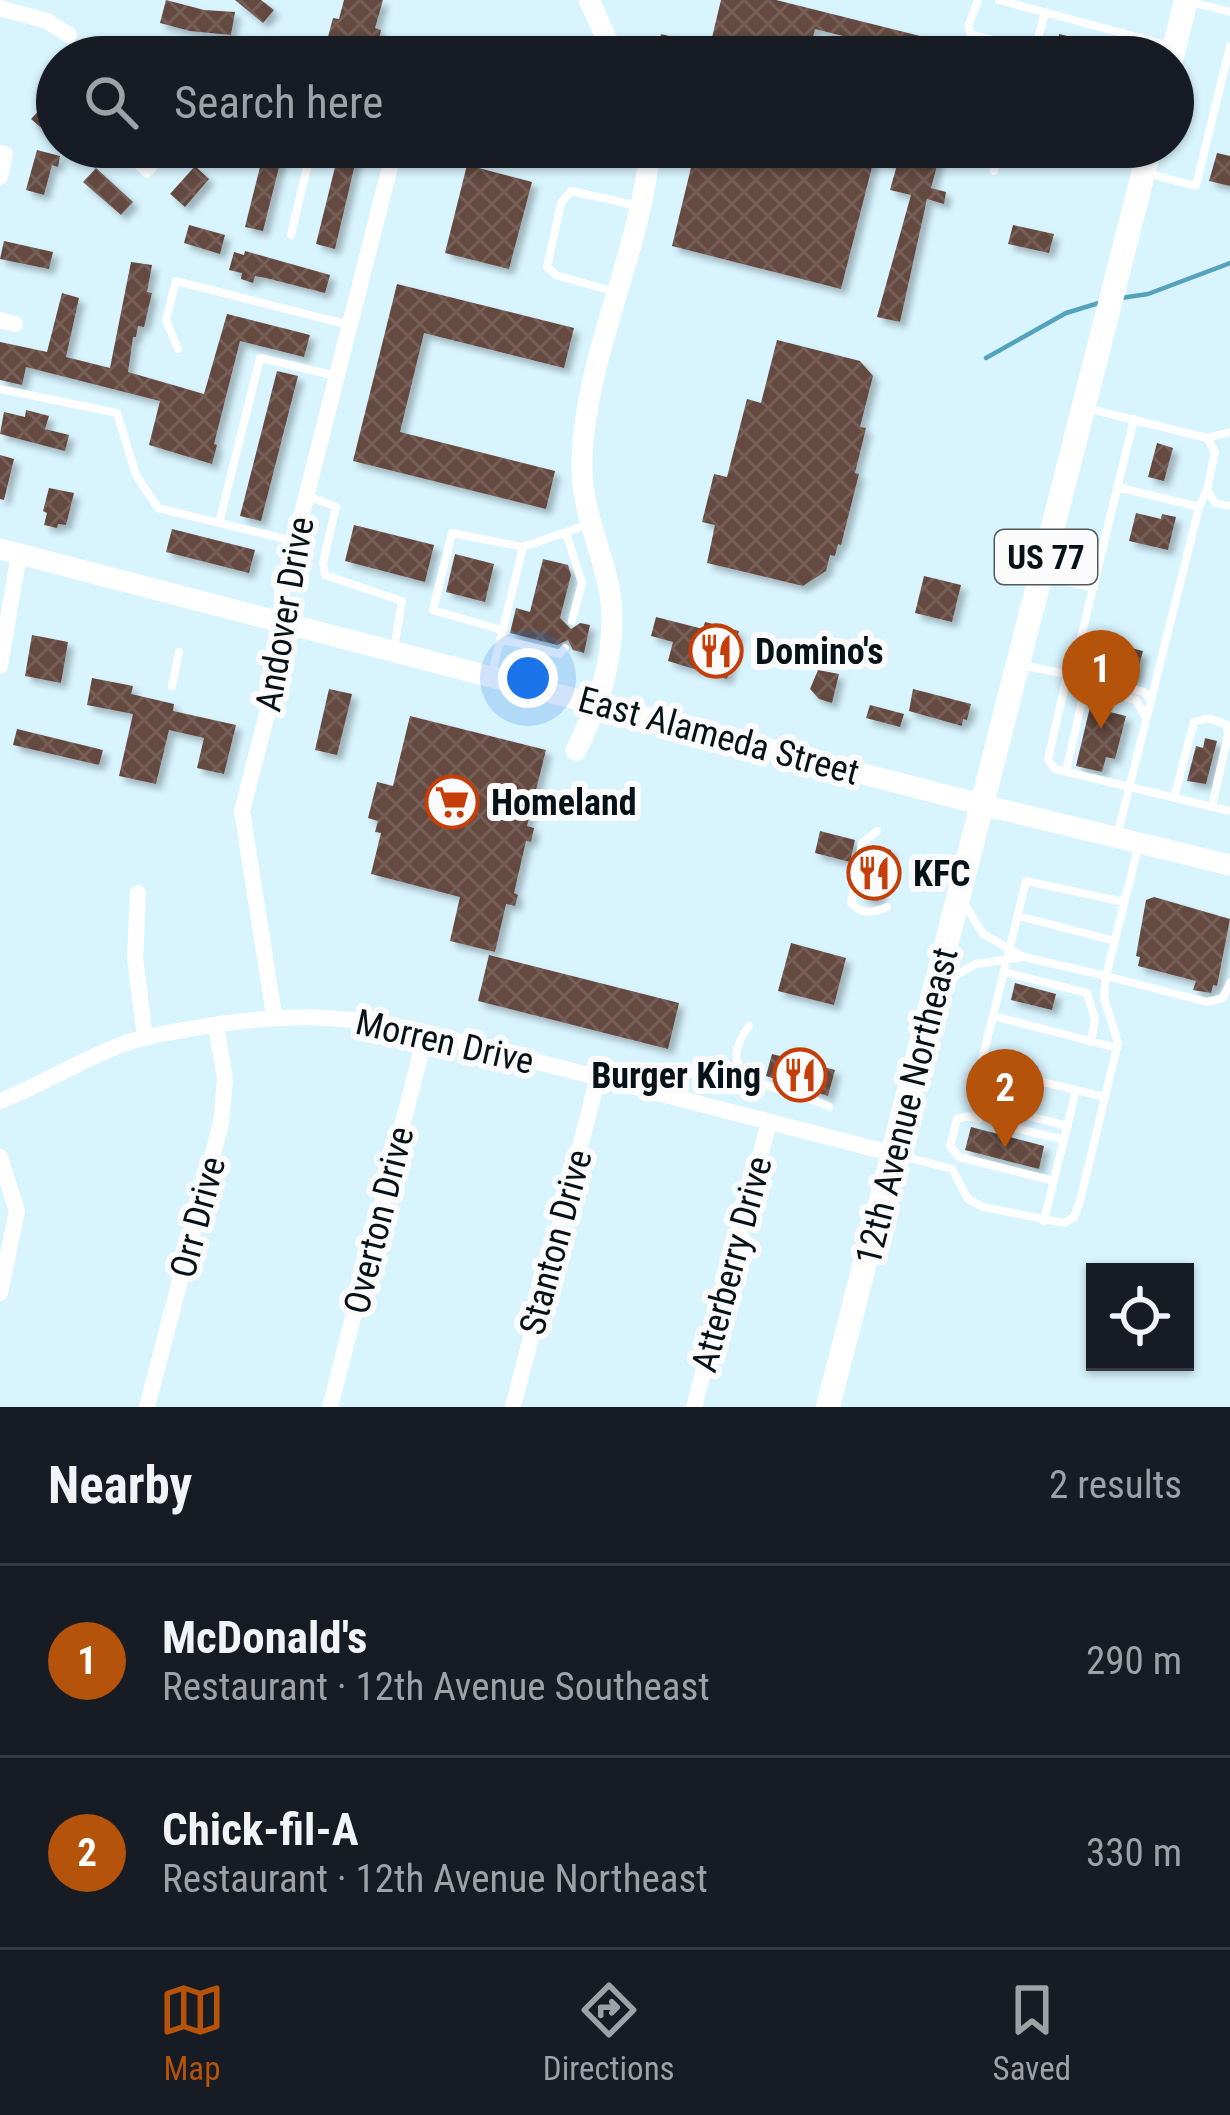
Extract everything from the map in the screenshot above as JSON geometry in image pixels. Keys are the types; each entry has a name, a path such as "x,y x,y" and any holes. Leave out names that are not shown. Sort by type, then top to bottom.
{"main road":[{"path":"1177,36 1185,0"},
{"name":"US 77","path":"983,805 1144,168"},
{"name":"12th Avenue Northeast","path":"828,1407 983,805"}],"street":[{"path":"589,0 605,36"},
{"path":"0,8 47,21 69,34"},
{"path":"0,153 5,154 0,177"},
{"name":"Andover Drive","path":"274,1015 242,818 283,652 282,592 390,168"},
{"path":"576,750 614,640 608,578 589,524 581,464 584,421 646,168"},
{"path":"0,666 9,552"},
{"name":"East Alameda Street","path":"9,552 1230,866"},
{"path":"138,893 135,958 145,1037"},
{"name":"Morren Drive","path":"0,1101 79,1062 145,1037 274,1015 342,1017 426,1033 894,1154"},
{"name":"Orr Drive","path":"147,1407 221,1123 225,1079 217,1025"},
{"name":"Overton Drive","path":"331,1407 426,1033"},
{"name":"Stanton Drive","path":"513,1407 598,1077"},
{"name":"Atterberry Drive","path":"694,1407 769,1122"},
{"path":"0,1157 17,1211 0,1293"}],"lane":[{"path":"978,0 968,27 978,36"},
{"path":"999,0 1132,36"},
{"path":"1185,0 1230,12"},
{"path":"1039,36 1045,12"},
{"path":"1143,173 1196,186 1230,46"},
{"path":"291,235 307,168"},
{"path":"617,292 556,275 547,267 561,203 571,191 638,206"},
{"path":"178,349 166,320 176,281 351,326"},
{"path":"219,523 260,358 338,376"},
{"path":"0,388 117,412 136,475 158,508 294,542"},
{"path":"1083,407 1207,438 1230,432"},
{"path":"1133,419 1048,760 1055,769 1230,812"},
{"path":"894,1154 952,1169 968,1198 982,1207 1044,1222 1064,1223 1074,1217 1117,1048 1104,998 1124,902 1129,787 1207,490 1215,452 1207,438"},
{"path":"1117,487 1199,507"},
{"path":"1207,490 1215,503 1230,506"},
{"path":"306,496 336,507 323,563 325,575 402,601 394,651"},
{"path":"564,650 433,610 452,533 523,548 589,524"},
{"path":"566,532 582,583 572,621"},
{"path":"491,676 523,548"},
{"path":"1041,575 1094,588"},
{"path":"172,686 179,652"},
{"path":"1018,665 1144,692 1151,701"},
{"path":"1066,772 1081,705 1090,692 1136,700 1146,720"},
{"path":"1174,798 1194,722 1210,718 1227,725 1228,734 1212,807"},
{"path":"877,831 862,842 851,903 858,910 874,913 887,907"},
{"path":"968,1116 1029,879 1124,902"},
{"path":"960,896 983,934 1008,954"},
{"path":"1018,916 1114,941"},
{"path":"937,987 976,964 1008,954 1207,1002 1223,998 1230,983"},
{"path":"1004,972 1088,992 1095,1019 1091,1042"},
{"path":"993,1016 1117,1048"},
{"path":"749,1026 737,1054 737,1067 748,1079 810,1096 829,1107"},
{"path":"980,1067 1105,1097"},
{"path":"1044,1222 1076,1090"},
{"path":"972,1102 1068,1126"},
{"path":"980,1119 957,1120 950,1146 959,1157 1054,1181"},
{"path":"1010,1126 1064,1140"}],"building":[{"path":"166,0 235,12 231,35 160,23"},
{"path":"235,0 261,0 274,10 263,23"},
{"path":"344,0 383,0 375,28 381,30 380,36 328,36 333,18 339,19"},
{"path":"721,0 776,0 920,36 843,36 815,29 813,36 712,36"},
{"path":"1217,153 1230,156 1230,186 1209,181"},
{"path":"36,154 36,168 51,168 44,195 26,190"},
{"path":"96,168 133,202 121,215 83,182"},
{"path":"193,168 209,179 185,207 170,194"},
{"path":"260,168 279,168 263,231 245,227"},
{"path":"335,168 354,168 335,249 316,244"},
{"path":"466,168 532,182 509,269 445,253"},
{"path":"691,168 872,168 841,289 672,246"},
{"path":"896,168 936,168 931,188 946,192 944,204 927,199 900,322 877,317 911,195 890,190"},
{"path":"189,225 225,235 220,254 184,243"},
{"path":"1013,225 1054,234 1049,253 1008,244"},
{"path":"4,241 53,252 49,269 0,259"},
{"path":"245,251 330,275 325,293 255,276 253,283 241,279 242,273 229,270 234,252 244,255"},
{"path":"131,262 152,265 147,292 152,293 144,327 138,326 133,337 128,372 204,394 227,314 310,335 304,357 240,341 212,464 149,445 160,401 26,367 22,385 0,380 0,342 47,352 62,293 79,298 66,357 110,368"},
{"path":"397,284 574,328 564,368 424,333 400,432 555,471 546,509 353,461"},
{"path":"777,340 860,361 873,376 860,427 866,428 855,473 859,474 841,545 835,556 830,555 826,571 803,586 707,563 715,525 702,522 714,474 727,477 747,399 761,403"},
{"path":"277,371 298,376 261,521 240,516"},
{"path":"26,410 49,416 45,429 69,435 65,451 0,434 4,412 25,417"},
{"path":"1157,443 1173,448 1164,481 1148,477"},
{"path":"0,455 14,459 4,500 0,499"},
{"path":"49,488 74,493 66,525 57,528 44,525"},
{"path":"1136,513 1176,517 1168,550 1129,541"},
{"path":"354,525 434,545 425,582 345,561"},
{"path":"172,529 255,550 249,573 166,552"},
{"path":"455,554 494,564 485,602 446,592"},
{"path":"543,559 568,565 571,575 560,618 571,629 580,623 590,625 584,653 573,650 568,640 557,645 510,633 516,608 530,612"},
{"path":"924,576 961,585 952,622 915,613"},
{"path":"656,617 703,629 705,622 739,631 727,679 668,661 673,642 651,636"},
{"path":"32,635 68,642 61,683 25,676"},
{"path":"1104,641 1143,651 1135,681 1096,671"},
{"path":"818,670 839,674 832,703 819,699 810,689"},
{"path":"92,678 133,686 131,694 174,704 173,711 236,725 224,774 197,768 204,738 169,730 156,784 119,776 133,714 87,705"},
{"path":"329,689 352,694 337,755 315,750"},
{"path":"913,689 971,704 967,720 963,719 962,726 909,711"},
{"path":"870,705 904,714 900,727 866,718"},
{"path":"1090,707 1126,716 1115,759 1106,757 1102,772 1076,766"},
{"name":"Homeland","path":"410,716 546,750 527,826 534,828 531,842 526,841 514,893 518,895 515,906 506,904 495,952 450,941 460,897 371,874 381,833 375,832 378,821 368,818 377,782 393,786"},
{"path":"17,729 103,750 99,765 13,745"},
{"path":"1205,738 1217,741 1206,784 1187,781 1196,746 1203,748"},
{"path":"820,831 855,840 850,862 815,853"},
{"name":"KFC","path":"872,845 891,850 878,901 861,897"},
{"path":"1154,897 1230,919 1217,986 1213,985 1211,993 1193,990 1196,981 1138,966 1146,900"},
{"path":"791,943 846,958 834,1005 778,991"},
{"path":"489,955 679,1003 668,1049 478,1001"},
{"path":"1015,983 1056,994 1052,1010 1011,1000"},
{"name":"Burger King","path":"772,1054 835,1070 828,1096 766,1076"},
{"path":"971,1127 1044,1146 1039,1169 965,1150"}],"waterway":[{"path":"1121,298 1148,294 1230,263"},
{"path":"986,358 1066,313 1099,303"}],"place":[{"name":"Domino's","path":"716,651"},
{"name":"McDonald's","path":"1101,729"},
{"name":"Homeland","path":"452,802"},
{"name":"KFC","path":"874,873"},
{"name":"Burger King","path":"800,1075"},
{"name":"Chick-fil-A","path":"1005,1148"}]}
